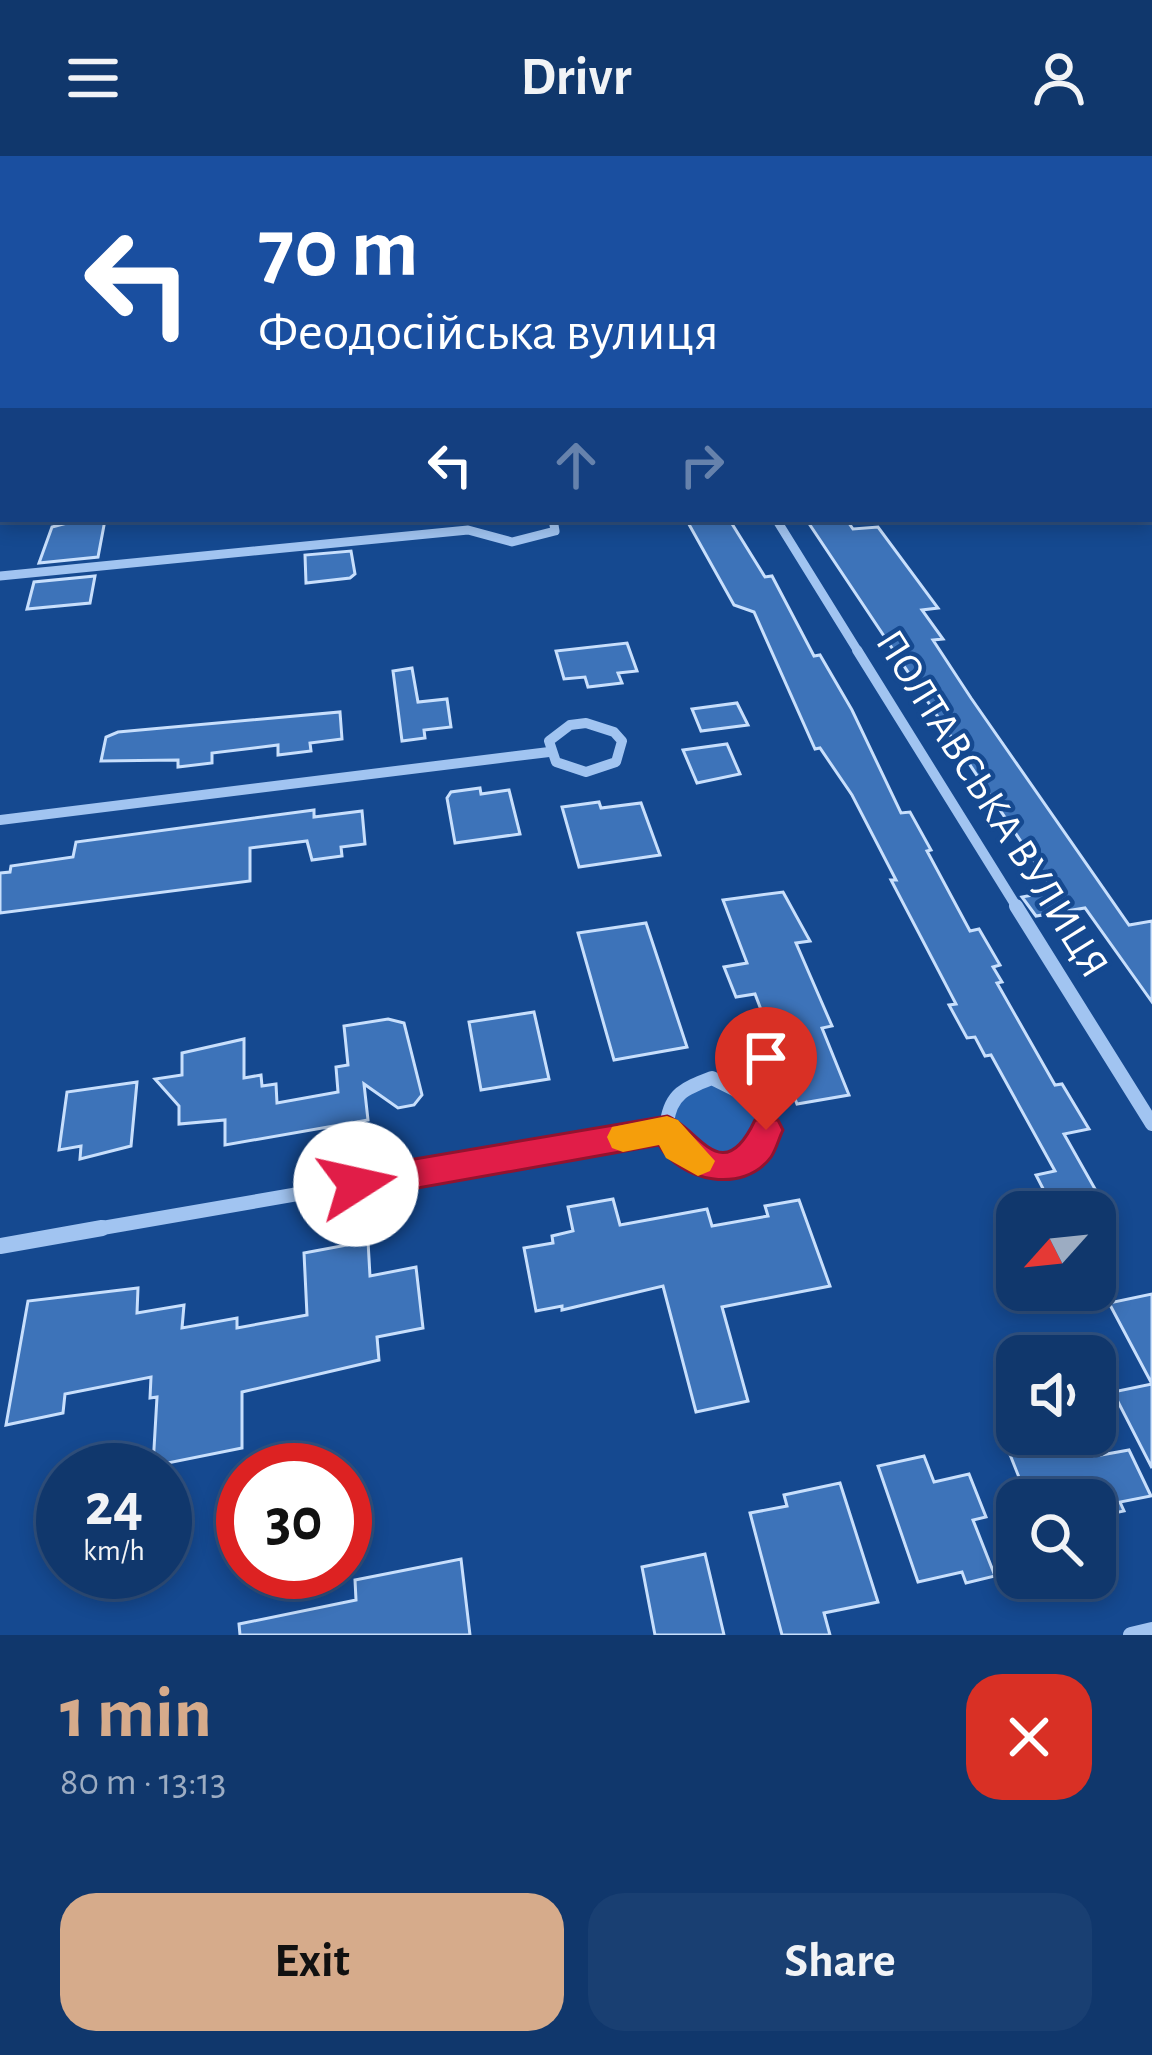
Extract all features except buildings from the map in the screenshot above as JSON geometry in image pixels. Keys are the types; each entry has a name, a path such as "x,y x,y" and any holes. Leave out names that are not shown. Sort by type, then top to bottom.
{"street":[{"path":"468,530 475,522"},
{"path":"0,575 468,530 495,542 538,539 555,531 554,522"},
{"name":"ПОЛТАВСЬКА ВУЛИЦЯ","path":"778,522 1152,1124"},
{"path":"0,820 549,752 569,769 603,769 616,762 622,741 601,725 569,725 549,741 549,752"},
{"path":"712,1078 752,1094 764,1110 766,1130 759,1148 742,1161 720,1166 697,1161 678,1148 667,1130 666,1110 675,1094 691,1082 712,1078"},
{"path":"0,1246 667,1130"},
{"path":"1131,1635 1152,1630"}],"shaded area":[{"path":"691,1082 733,1082 766,1130 742,1161 697,1161 666,1110"}],"slow traffic":[{"path":"623,1137 667,1130 678,1148 698,1161"}],"route":[{"path":"356,1184 667,1130 678,1148 697,1161 720,1166 742,1161 759,1148 766,1130"}]}
